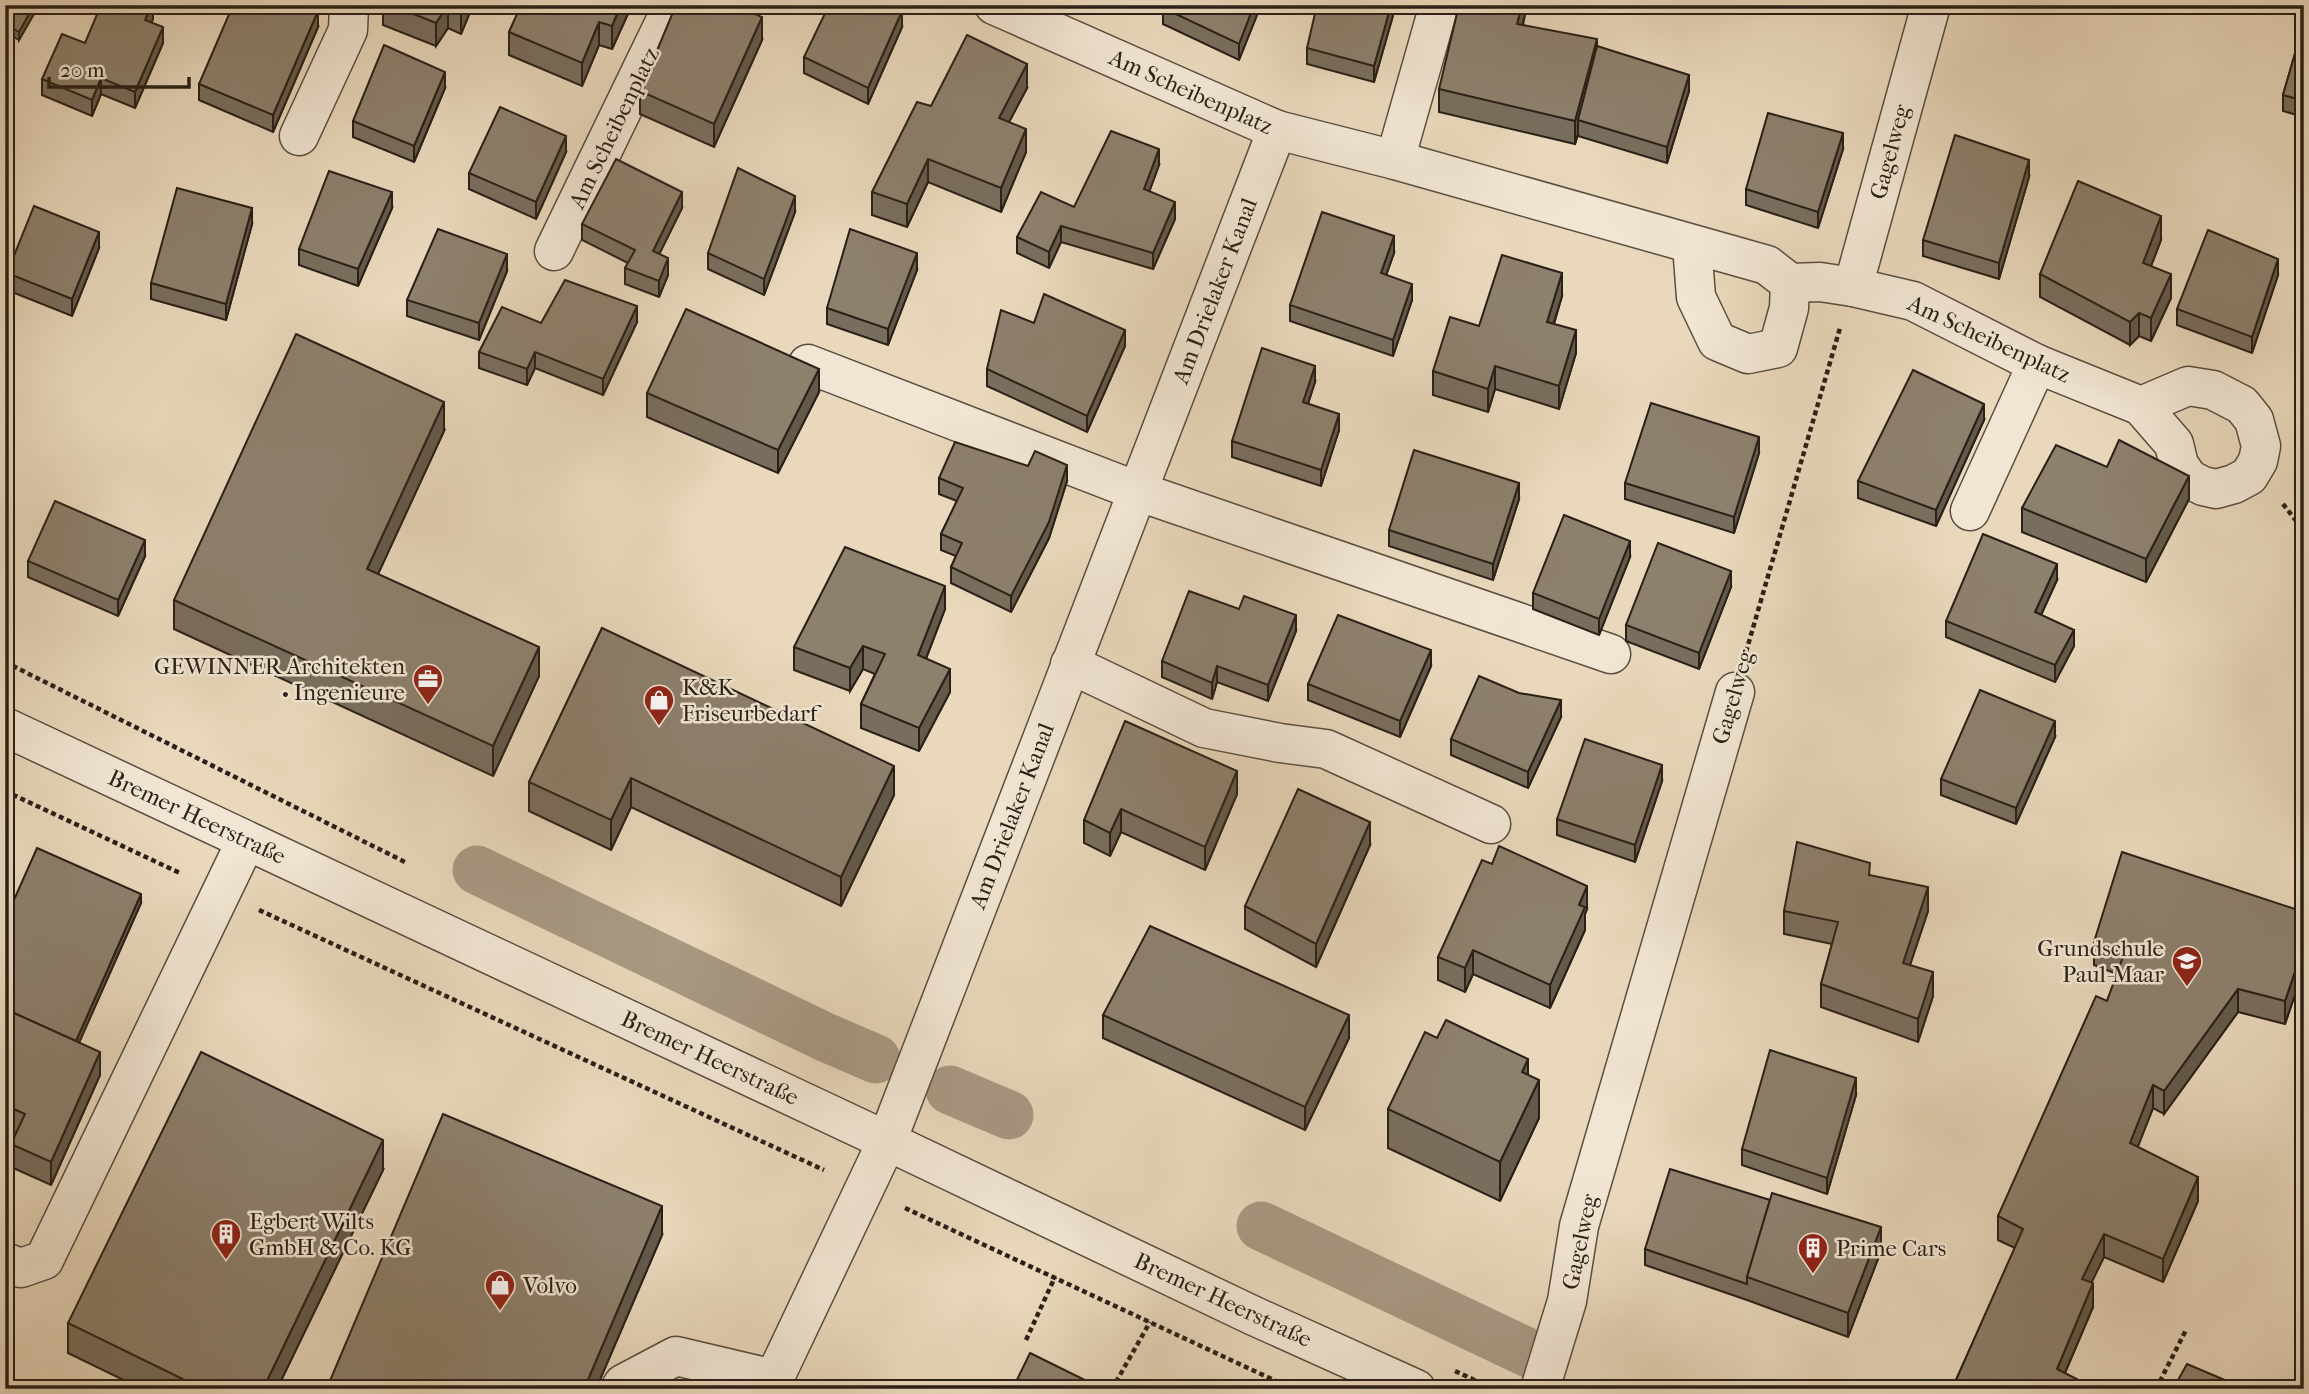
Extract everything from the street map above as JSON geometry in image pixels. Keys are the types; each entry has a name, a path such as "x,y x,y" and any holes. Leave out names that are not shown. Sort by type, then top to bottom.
{"street":[{"path":"299,136 348,30 349,5"},
{"name":"Am Scheibenplatz","path":"554,251 673,5"},
{"name":"Am Scheibenplatz","path":"994,5 1277,130 1395,160 1768,265 1790,283 1820,282 1913,301 2037,364 2141,406"},
{"path":"1395,160 1439,5"},
{"name":"Gagelweg","path":"1853,287 1931,5"},
{"name":"Am Drielaker Kanal","path":"620,1389 623,1384 676,1356 774,1378 887,1141 1277,130"},
{"path":"1692,245 1696,297 1717,341 1748,354 1778,348 1789,308 1790,283"},
{"path":"808,364 1137,491 1611,654"},
{"path":"1970,511 2037,364"},
{"path":"1070,664 1204,728 1326,749 1491,824"},
{"name":"Gagelweg","path":"1540,1389 1567,1301 1579,1226 1735,692"},
{"name":"Bremer Heerstraße","path":"5,727 1254,1316 1416,1389"},
{"path":"5,1262 20,1268 44,1260 247,841"}],"path":[{"name":"Gagelweg","path":"1735,692 1853,287"},
{"path":"5,791 1293,1389"},
{"path":"1026,1340 1055,1277"},
{"path":"1116,1382 1150,1322"},
{"path":"2156,1389 2186,1330"}],"building":[{"path":"5,5 34,5 19,32 5,24"},
{"path":"101,5 152,5 145,20 163,27 135,92 101,78 92,100 42,79 62,34 85,43"},
{"path":"233,5 305,5 318,11 273,115 199,84"},
{"path":"391,5 448,5 436,23"},
{"path":"448,5 463,5 461,11"},
{"path":"521,5 621,5 612,26 599,22 582,63 509,32"},
{"path":"676,5 733,5 762,17 714,124 640,91"},
{"path":"829,5 888,5 902,11 868,88 804,57"},
{"path":"1164,5 1254,5 1239,44 1163,8"},
{"path":"1317,5 1391,5 1374,66 1307,48"},
{"path":"1459,5 1522,5 1517,24 1597,39 1575,121 1439,89"},
{"path":"2304,22 2304,101 2283,95"},
{"path":"967,35 1027,64 999,118 1026,129 1001,188 928,159 907,204 872,192 917,102 931,106"},
{"path":"384,45 445,72 414,146 353,121"},
{"path":"1597,46 1689,75 1667,147 1578,120"},
{"path":"500,107 566,136 536,202 469,173"},
{"path":"1768,113 1843,133 1818,212 1746,189"},
{"path":"1111,131 1159,149 1144,189 1175,202 1153,253 1061,226 1049,252 1017,237 1041,192 1074,207"},
{"path":"1955,135 2029,160 1999,263 1923,240"},
{"path":"616,159 682,192 653,251 668,258 659,281 625,268 635,250 582,224"},
{"path":"738,168 795,196 764,279 708,253"},
{"path":"329,171 392,192 358,269 299,249"},
{"path":"2078,181 2161,216 2143,263 2171,274 2151,318 2139,313 2130,322 2040,274"},
{"path":"177,188 252,208 226,304 151,283"},
{"path":"34,206 99,232 72,299 7,273"},
{"path":"1322,212 1394,236 1381,273 1412,284 1393,340 1290,305"},
{"path":"438,229 507,254 479,323 407,300"},
{"path":"850,229 917,253 888,329 827,308"},
{"path":"2208,230 2278,259 2252,337 2177,309"},
{"path":"1502,255 1562,273 1547,322 1576,330 1559,386 1495,366 1488,389 1433,371 1450,317 1479,326"},
{"path":"565,280 637,306 603,379 535,352 527,369 479,352 502,307 541,323"},
{"path":"1044,294 1125,330 1087,416 987,369 1001,310 1034,323"},
{"path":"686,309 819,369 778,450 647,393"},
{"path":"296,334 444,402 367,569 539,647 493,746 174,600"},
{"path":"1262,348 1315,366 1303,402 1339,414 1321,470 1232,441"},
{"path":"1913,370 1984,404 1936,510 1858,481"},
{"path":"1651,403 1759,437 1734,517 1625,483"},
{"path":"2119,440 2189,476 2146,559 2022,508 2056,445 2107,467"},
{"path":"955,442 1028,466 1035,451 1067,465 1049,522 1011,596 951,567 962,543 941,534 963,488 939,478"},
{"path":"1414,450 1519,483 1493,564 1389,530"},
{"path":"55,501 145,540 118,600 28,561"},
{"path":"1564,515 1630,541 1599,619 1533,593"},
{"path":"1983,534 2057,564 2035,612 2074,630 2055,665 1946,621"},
{"path":"1658,543 1731,571 1699,653 1626,625"},
{"path":"845,547 945,586 918,655 950,669 919,728 861,704 885,654 863,646 850,668 794,647"},
{"path":"1189,591 1239,609 1244,596 1296,615 1268,685 1217,666 1212,683 1162,661"},
{"path":"1338,615 1431,650 1400,721 1308,684"},
{"name":"K&K Friseurbedarf","path":"602,628 894,766 841,877 631,778 611,820 529,782"},
{"path":"1479,676 1519,693 1561,700 1528,772 1451,739"},
{"path":"1980,690 2055,721 2016,808 1941,779"},
{"path":"1125,721 1237,771 1205,847 1121,809 1110,833 1084,820"},
{"path":"1585,739 1662,765 1635,845 1557,819"},
{"path":"1298,789 1370,822 1316,944 1245,906"},
{"path":"1797,842 1870,863 1869,875 1928,887 1903,963 1933,972 1918,1019 1821,984 1838,922 1784,911"},
{"path":"1499,846 1587,886 1579,905 1585,907 1550,985 1473,950 1465,968 1438,957 1482,860 1492,864"},
{"path":"37,848 141,894 76,1041 5,1009 5,920"},
{"path":"2122,852 2304,912 2304,945 2285,1001 2238,989 2164,1091 2153,1085 2130,1143 2198,1177 2163,1259 2104,1234 2082,1279 2093,1283 2057,1369 2096,1389 1952,1389 2023,1229 1998,1216 2096,996 2107,1001 2124,954 2094,942"},
{"path":"1150,926 1349,1015 1305,1107 1103,1015"},
{"path":"5,1009 100,1052 51,1162 11,1144 25,1114 5,1105"},
{"path":"1446,1020 1528,1059 1522,1072 1539,1080 1500,1162 1388,1109 1425,1032 1437,1038"},
{"path":"1770,1050 1856,1078 1827,1178 1742,1149"},
{"name":"Egbert Wilts GmbH & Co. KG","path":"201,1052 383,1140 263,1389 203,1389 68,1323"},
{"name":"Volvo","path":"443,1114 662,1206 584,1389 342,1389 329,1383"},
{"name":"Prime Cars","path":"1670,1169 1770,1200 1747,1284 1645,1249"},
{"name":"Prime Cars","path":"1772,1193 1881,1227 1848,1313 1747,1277"},
{"path":"1030,1353 1103,1389 952,1389 983,1381 1013,1388"},
{"path":"2187,1364 2246,1389 2173,1389"}],"waterway":[{"path":"477,870 876,1059"},
{"path":"950,1090 1009,1115"},
{"path":"1261,1226 1533,1355"}],"place":[{"name":"GEWINNER Architekten • Ingenieure","path":"428,706"},
{"name":"K&K Friseurbedarf","path":"659,727"},
{"name":"Grundschule Paul-Maar","path":"2187,988"},
{"name":"Egbert Wilts GmbH & Co. KG","path":"226,1261"},
{"name":"Prime Cars","path":"1813,1275"},
{"name":"Volvo","path":"500,1312"}]}
